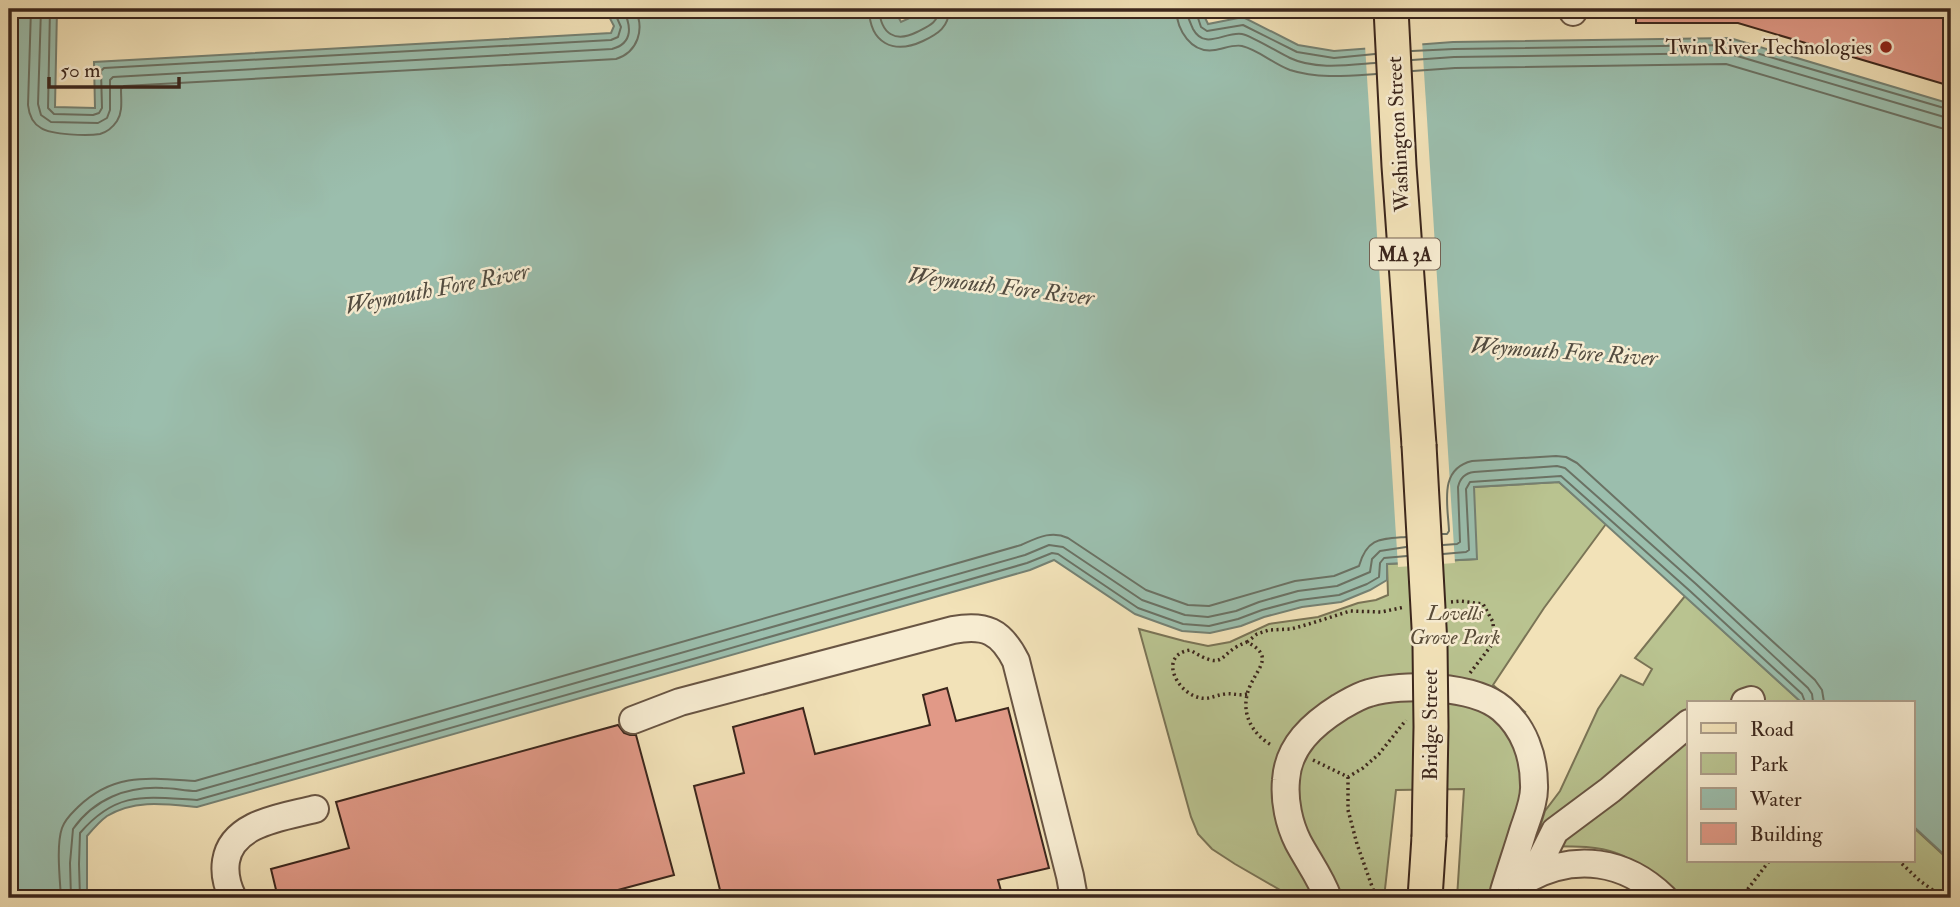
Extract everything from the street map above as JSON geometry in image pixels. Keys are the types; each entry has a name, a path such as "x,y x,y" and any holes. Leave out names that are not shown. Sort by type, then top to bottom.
{"main road":[{"name":"Washington Street","path":"1391,9 1411,343"},
{"name":"Bridge Street","path":"1411,343 1430,645 1429,837 1425,898"}],"lane":[{"path":"633,720 680,702 953,630 985,629 1008,646 1016,661 1074,898"},
{"path":"1328,898 1298,842 1290,820 1286,779 1292,755 1310,729 1353,700 1366,693 1407,688 1465,692 1484,699 1502,709 1527,741 1533,763 1535,787 1503,895"},
{"path":"1534,875 1555,831 1610,790 1687,725"},
{"path":"233,898 225,873 227,856 234,843 247,830 261,823 316,809"},
{"path":"1503,895 1534,875 1559,866 1588,863 1615,867 1640,878 1664,898"}],"path":[{"path":"1247,642 1258,648 1263,660 1247,694 1222,694 1202,699 1182,690 1176,682 1172,672 1174,664 1184,651 1190,650 1207,660 1216,661 1223,659 1256,634 1310,625 1350,611 1364,613"},
{"path":"1348,777 1348,810 1374,892 1373,898"},
{"path":"1741,898 1768,862"},
{"path":"1900,862 1944,898"}],"green space":[{"name":"Lovells Grove Park","path":"1559,482 1606,524 1544,608 1493,685 1525,712 1503,727 1518,757 1522,781 1516,814 1489,898 1457,898 1464,789 1396,790 1384,898 1294,898 1212,849 1198,834 1191,817 1139,629 1208,646 1230,642 1269,624 1318,617 1358,603 1376,600 1388,595 1387,564 1476,559 1473,487"},
{"path":"1685,596 1800,701 1687,701 1687,862 1914,862 1914,828 1951,862 1951,898 1677,898 1641,867 1616,853 1586,847 1534,846 1545,811 1560,791 1598,709 1621,675 1643,685 1652,669 1635,658"}],"water":[{"name":"Weymouth Fore River","path":"9,9 57,9 55,107 95,108 94,62 611,33 614,26 605,9 894,9 901,22 929,9 1201,9 1208,24 1243,17 1298,45 1334,51 1453,42 1730,38 1951,104 1951,861 1914,827 1914,701 1800,701 1559,482 1474,487 1477,559 1387,564 1387,580 1341,602 1302,607 1210,633 1182,631 1135,614 1054,560 1030,570 197,807 151,804 129,807 107,816 87,836 87,898 9,898"}],"pier":[{"path":"1422,40 1455,563 1398,567 1365,45"}],"building":[{"name":"Twin River Technologies","path":"1636,9 1951,9 1951,71 1947,85 1738,23 1636,23"},
{"path":"947,688 956,721 1008,708 1049,868 998,880 1003,898 722,898 694,786 744,773 733,727 803,708 815,754 930,725 923,695"},
{"path":"618,725 624,733 636,735 674,875 588,898 278,898 271,869 349,848 336,802"}],"place":[{"name":"Twin River Technologies","path":"1886,47"}]}
